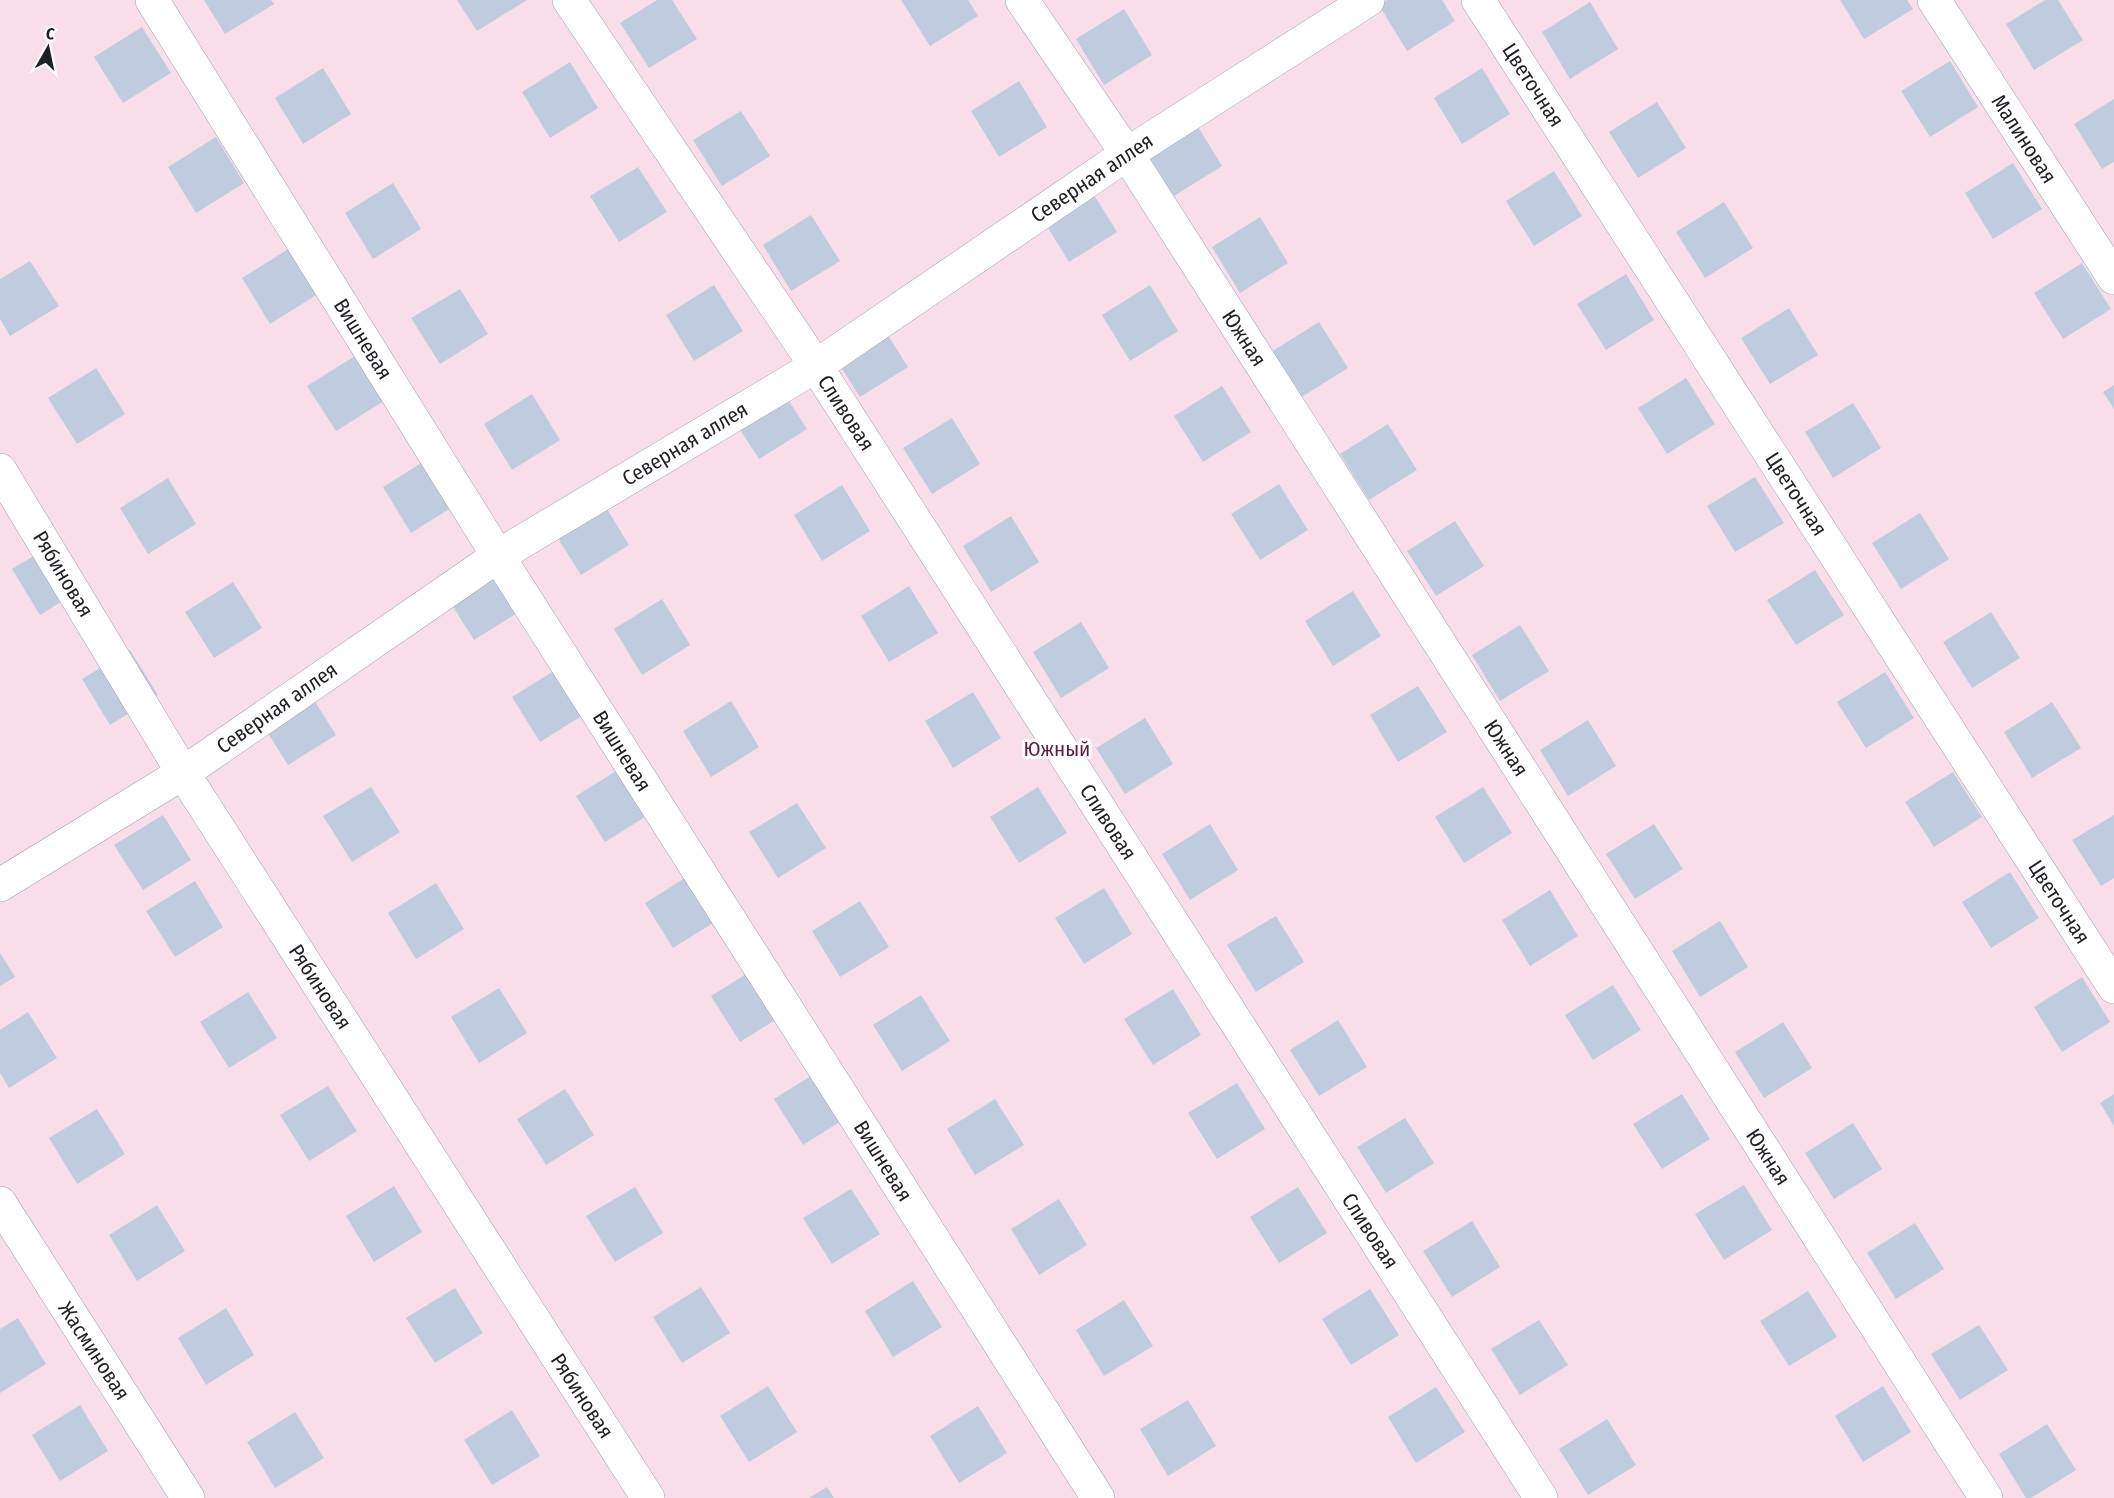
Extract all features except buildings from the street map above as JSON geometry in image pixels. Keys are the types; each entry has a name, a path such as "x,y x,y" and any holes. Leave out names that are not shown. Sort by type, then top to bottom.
{"street":[{"name":"Вишневая","path":"152,0 498,556 1098,1498"},
{"name":"Сливовая","path":"569,0 816,366 1540,1498"},
{"name":"Южная","path":"1022,0 1127,154 1986,1498"},
{"name":"Северная аллея","path":"0,885 183,773 498,556 816,366 1127,154 1368,0"},
{"name":"Цветочная","path":"1478,0 2114,987"},
{"name":"Малиновая","path":"1934,0 2114,278"},
{"name":"Рябиновая","path":"0,470 183,773 648,1498"},
{"name":"Жасминовая","path":"0,1203 188,1498"}],"green space":[{"name":"Южный","path":"0,0 2114,0 2114,1498 0,1498"}]}
